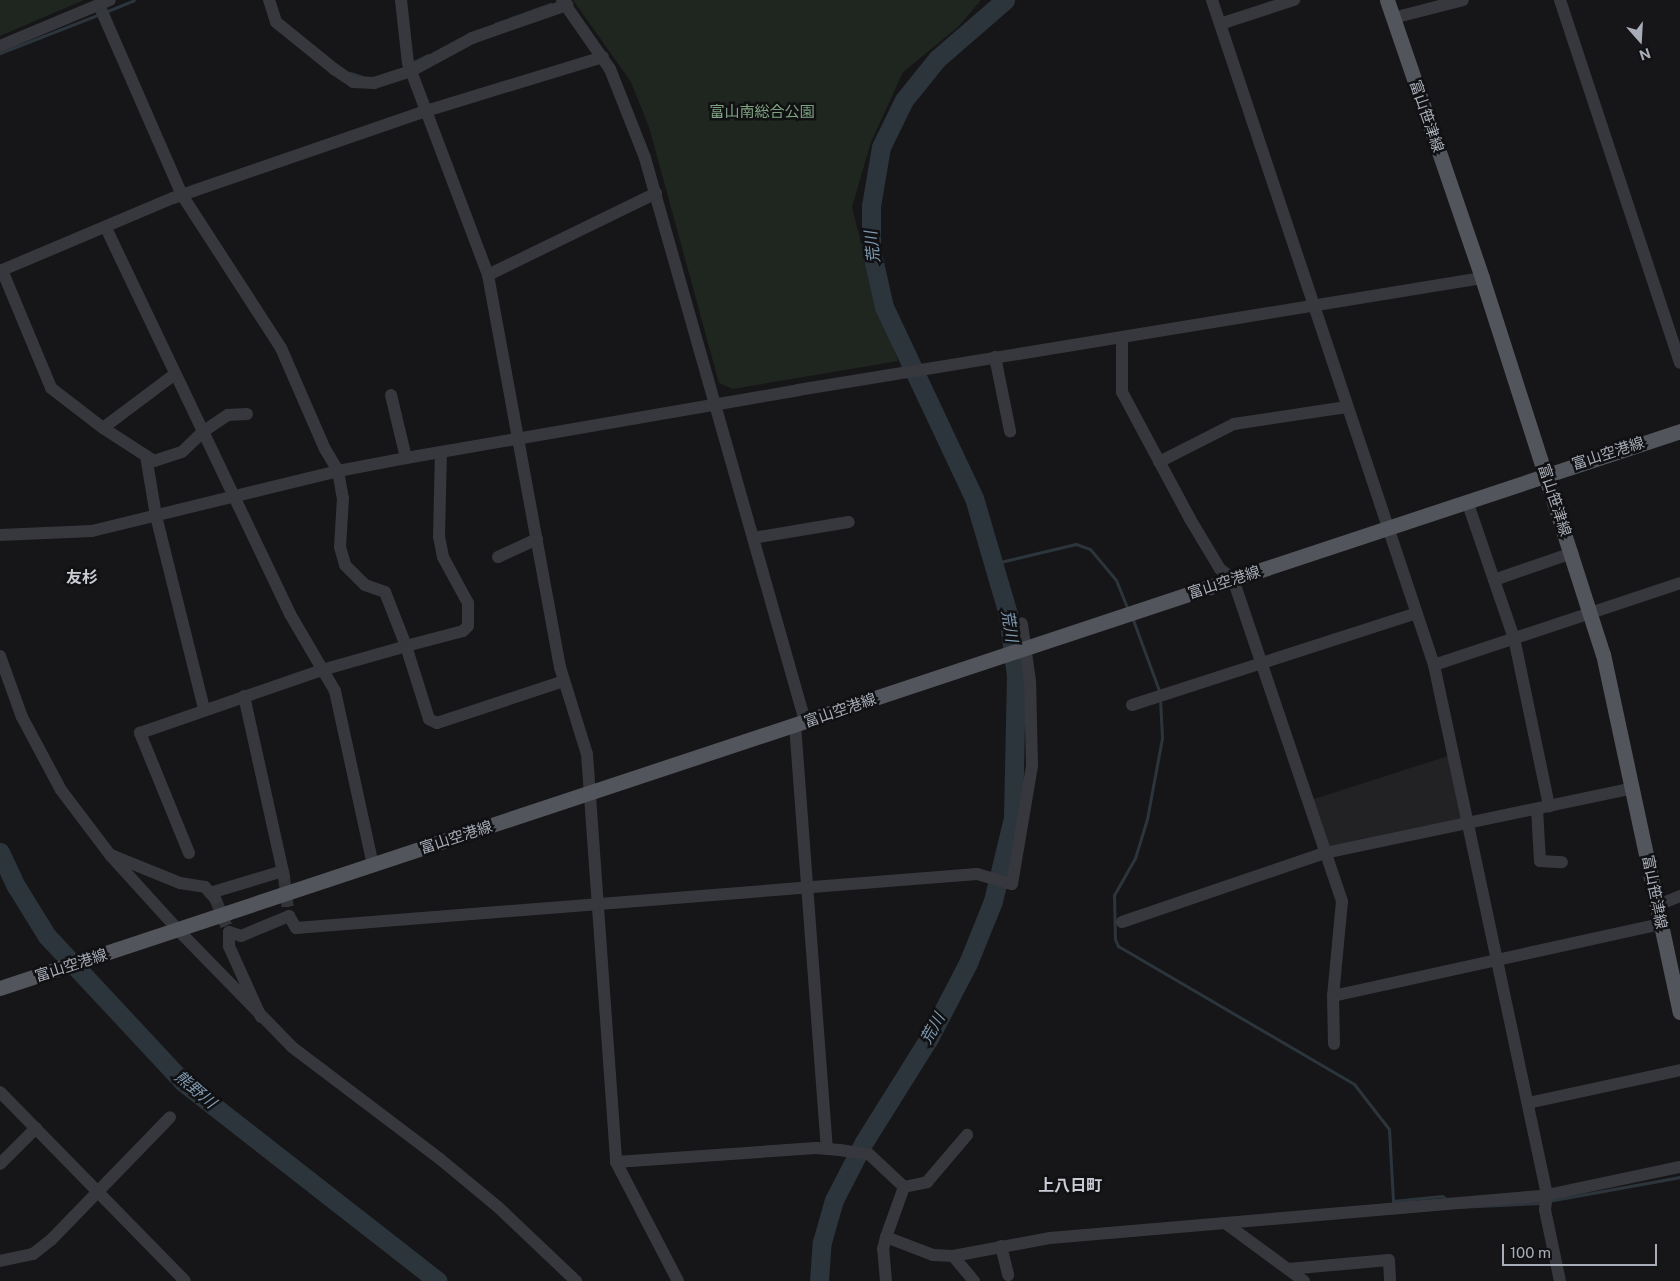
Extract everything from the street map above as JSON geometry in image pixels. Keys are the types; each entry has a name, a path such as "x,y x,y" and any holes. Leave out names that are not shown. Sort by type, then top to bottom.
{"main road":[{"name":"富山笹津線","path":"1387,0 1482,278 1591,612 1633,788 1680,1012"},
{"name":"富山空港線","path":"0,988 1680,430"}],"street":[{"path":"269,0 276,22 353,82 374,84 472,38 565,3 603,56 632,120 656,193 753,538 800,723 807,888 833,1149"},
{"path":"401,0 409,68 488,275 564,681 587,754 616,1162 678,1281"},
{"path":"1212,0 1434,665 1547,1195 1545,1210 1560,1281"},
{"path":"1220,24 1294,0"},
{"path":"1393,18 1463,0"},
{"path":"1560,0 1680,363"},
{"path":"0,46 105,2 182,195 281,348 324,449 338,470 344,498 340,547 345,565 365,585 385,592 406,646 429,719 437,723 564,681"},
{"path":"248,414 228,415 204,431 182,452 154,461 103,428 51,388 1,271 182,195 426,111 603,56"},
{"path":"488,275 656,193"},
{"path":"106,228 235,495 290,614 335,691 373,865"},
{"path":"0,535 92,531 338,470 995,357 1122,338 1482,278"},
{"path":"1122,338 1122,392 1159,462 1220,569 1233,579 1342,901 1333,996 1334,1044"},
{"path":"995,357 1010,431"},
{"path":"103,428 175,374"},
{"path":"392,395 406,458"},
{"path":"1159,462 1234,424 1347,407"},
{"path":"189,853 140,733 204,709 322,670 463,631 468,626 468,603 443,557 439,537 441,452"},
{"path":"146,456 156,516 204,709"},
{"path":"1467,501 1514,638 1543,808 1540,861 1562,862"},
{"path":"753,538 849,522"},
{"path":"498,557 537,539"},
{"path":"1494,580 1572,553"},
{"path":"1434,665 1680,583"},
{"path":"1132,705 1417,613"},
{"path":"261,1017 229,946 229,932 241,936 289,916 296,928 977,874 1012,884 1032,766 1026,648 1022,624"},
{"path":"0,656 22,717 61,790 173,932 292,1047 491,1201 576,1281"},
{"path":"110,854 180,883 205,887 213,895 284,874 244,696"},
{"path":"1122,922 1325,853 1633,788"},
{"path":"1658,904 1680,896"},
{"path":"1333,996 1661,924"},
{"path":"1528,1103 1680,1070"},
{"path":"0,1092 186,1281"},
{"path":"0,1261 33,1254 99,1191 170,1117"},
{"path":"0,1164 36,1128"},
{"path":"904,1187 927,1182 967,1135"},
{"path":"616,1162 833,1149 870,1155 904,1187"},
{"path":"886,1237 933,1255 954,1256 1050,1238 1547,1195 1680,1167"},
{"path":"886,1281 883,1249 904,1187"},
{"path":"1225,1223 1304,1281"},
{"path":"1001,1246 1008,1276"},
{"path":"954,1256 974,1281"},
{"path":"1288,1269 1389,1260 1390,1281"}],"shaded area":[{"path":"1448,756 1463,819 1328,849 1311,800"}],"green space":[{"path":"0,0 84,0 0,36"},
{"name":"富山南総合公園","path":"573,0 981,0 958,27 903,72 871,142 852,207 872,287 898,361 733,389 719,383 649,127 631,82"}],"waterway":[{"path":"105,12 134,0"},
{"name":"荒川","path":"819,1281 822,1242 834,1200 864,1142 929,1038 968,963 993,901 1013,818 1016,676 1008,614 974,498 884,307 871,249 871,206 881,147 904,100 937,59 1005,0"},
{"path":"495,24 550,4"},
{"path":"0,53 100,14"},
{"path":"411,63 428,55"},
{"path":"350,73 363,77"},
{"path":"996,563 1076,544 1090,549 1116,580 1128,609"},
{"path":"1132,617 1160,693"},
{"path":"1160,699 1162,738 1147,819 1135,858 1114,895 1115,939 1118,946 1354,1084 1389,1129 1393,1201 1442,1196 1446,1199"},
{"name":"熊野川","path":"0,852 16,886 47,936 183,1082 438,1281"},
{"path":"1548,1201 1680,1177"},
{"path":"1457,1207 1542,1203"}],"tunnel":[{"path":"284,877 289,916"},
{"path":"215,898 229,932"}],"district":[{"name":"友杉","path":"82,578"},
{"name":"上八日町","path":"1070,1186"}]}
